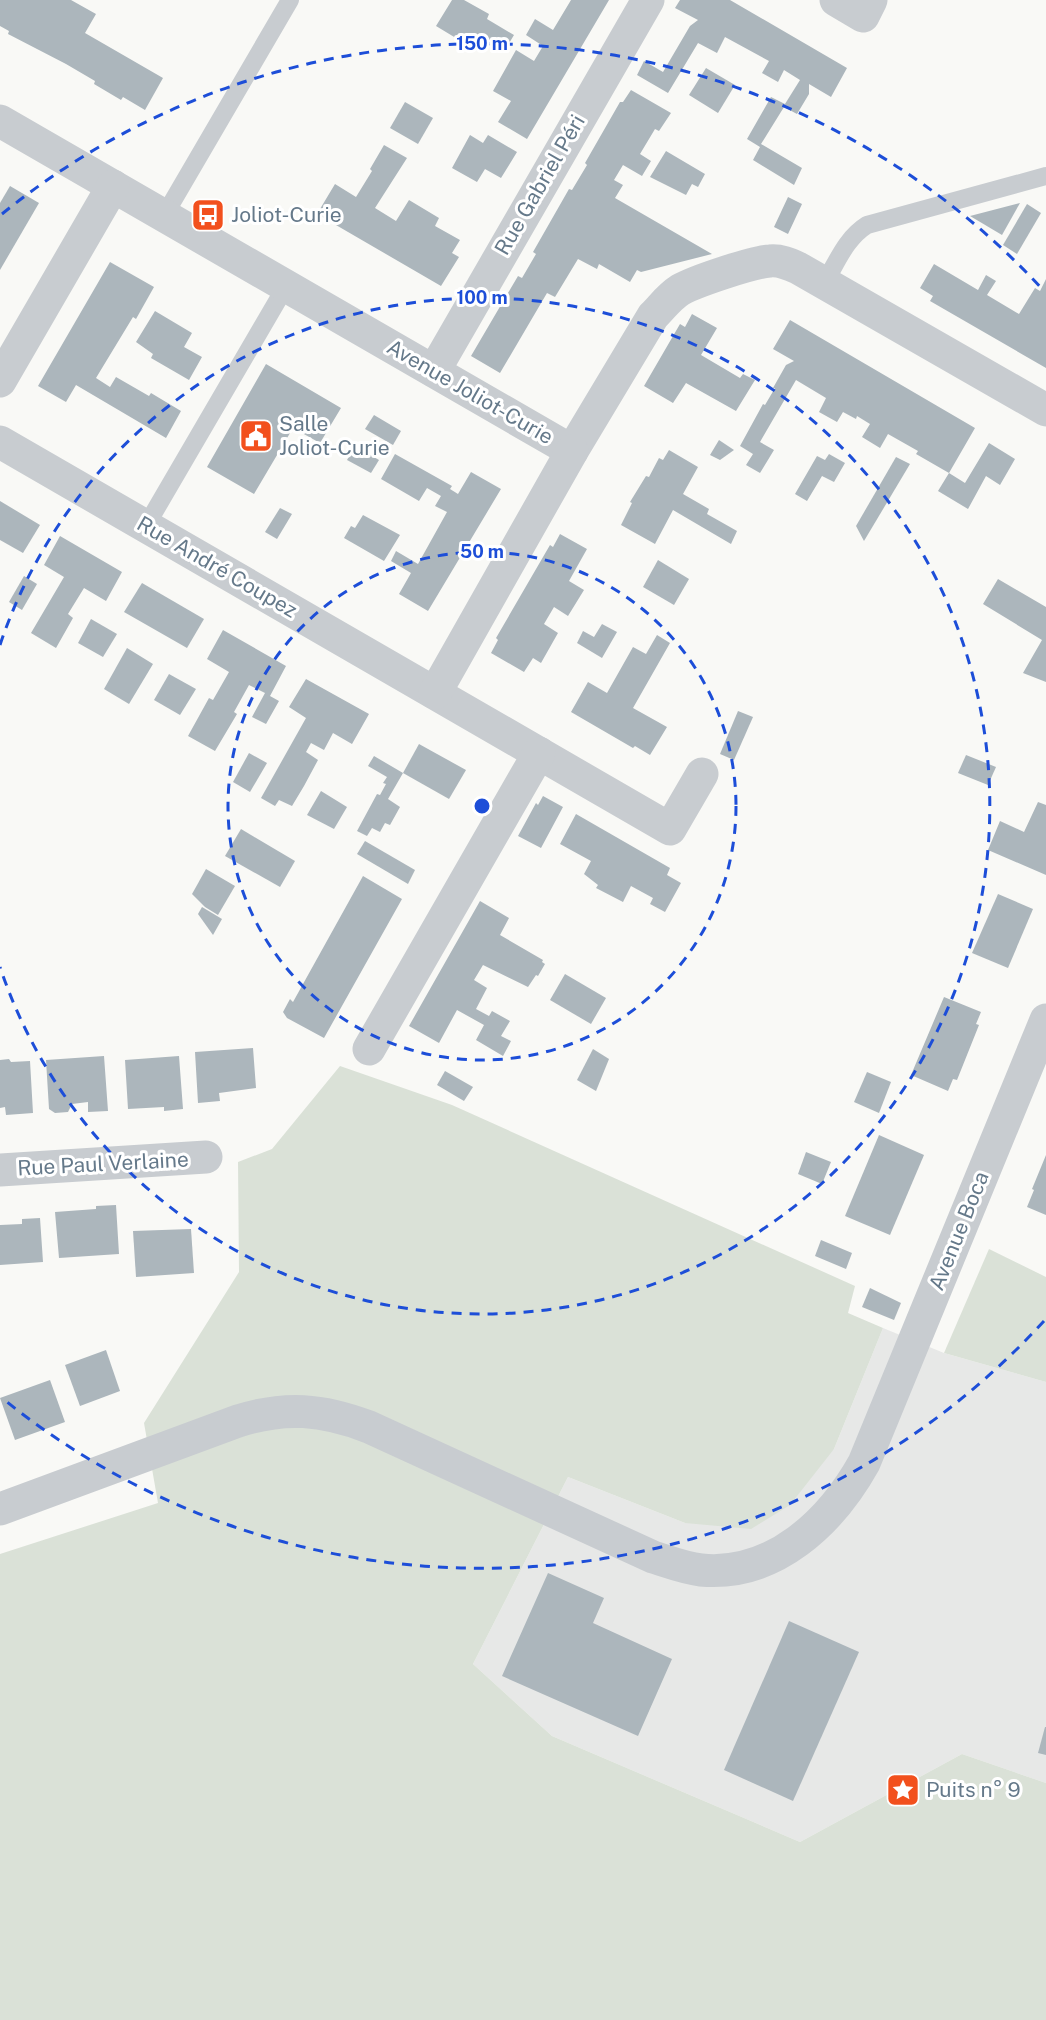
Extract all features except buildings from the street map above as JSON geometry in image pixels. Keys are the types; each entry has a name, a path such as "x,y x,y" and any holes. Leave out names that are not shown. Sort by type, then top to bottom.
{"street":[{"name":"Rue Gabriel Péri","path":"434,371 648,0"},
{"path":"836,0 863,16 871,0"},
{"name":"Avenue Joliot-Curie","path":"0,121 572,451 653,316 666,301 693,284 771,261 785,262 825,282 1046,410"},
{"path":"0,381 113,186"},
{"name":"Rue André Coupez","path":"0,442 670,829 702,774"},
{"path":"435,693 572,451"},
{"path":"369,1049 538,753"},
{"name":"Avenue Boca","path":"0,1509 213,1429 260,1414 284,1410 329,1414 349,1419 653,1557 681,1567 703,1570 729,1569 754,1565 774,1556 809,1533 826,1517 843,1497 864,1463 1046,1020"},
{"name":"Rue Paul Verlaine","path":"0,1170 206,1158"}],"lane":[{"path":"164,216 290,0"},
{"path":"825,282 848,241 857,231 867,225 1046,176"},
{"path":"146,526 286,286"}],"shaded area":[{"path":"340,1066 452,1105 855,1286 848,1313 883,1328 834,1449 790,1505 751,1529 685,1523 568,1477 473,1664 552,1736 800,1842 962,1754 1046,1783 1046,2020 0,2020 0,1554 158,1503 144,1423 239,1272 238,1162 272,1149"},
{"path":"989,1249 1046,1277 1046,1382 944,1353"},
{"path":"883,1328 944,1353 1046,1382 1046,1783 962,1754 800,1842 552,1736 473,1664 568,1477 685,1523 834,1449"}],"place":[{"name":"Joliot-Curie","path":"208,215"},
{"name":"Salle Joliot-Curie","path":"256,436"},
{"name":"Puits n° 9","path":"903,1790"}]}
